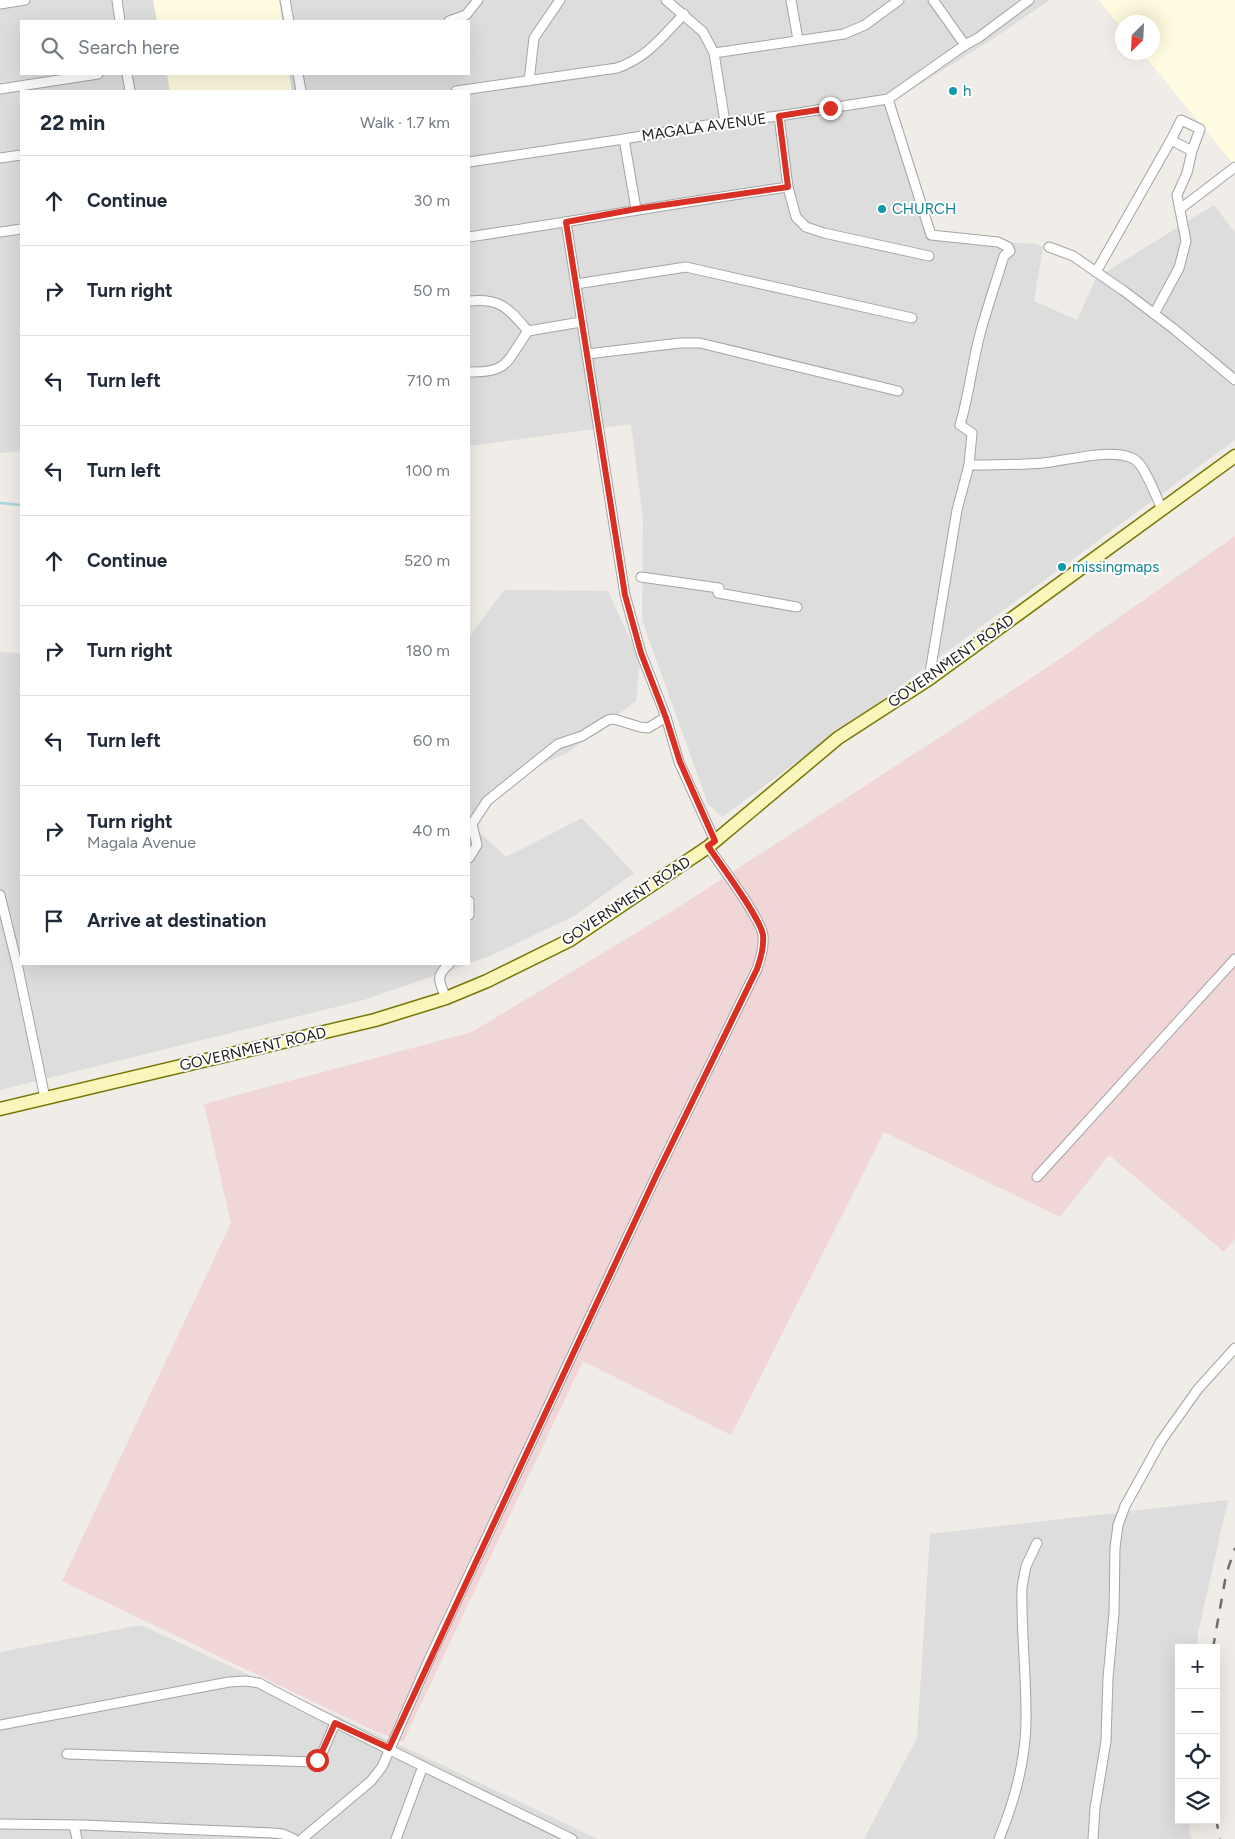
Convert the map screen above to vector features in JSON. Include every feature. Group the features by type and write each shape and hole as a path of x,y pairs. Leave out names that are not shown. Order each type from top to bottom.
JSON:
{"street":[{"path":"0,4 25,0"},
{"path":"117,0 120,20"},
{"path":"285,0 289,20"},
{"path":"456,20 466,15 478,0"},
{"path":"529,81 534,38 560,0"},
{"path":"666,0 702,32 714,53 725,122"},
{"path":"791,0 798,40"},
{"path":"714,53 844,34 865,25 898,0"},
{"path":"933,0 965,45"},
{"name":"MAGALA AVENUE","path":"470,162 888,98 978,38 1029,0"},
{"path":"463,90 617,68 634,62 646,54 684,14"},
{"path":"0,89 91,75"},
{"path":"127,75 130,90"},
{"path":"298,75 301,90"},
{"path":"888,98 931,235 998,242 1008,247 1010,251 1004,256 980,332 971,371 967,400 960,424 972,433 969,465 957,510 929,679"},
{"path":"779,116 788,187 796,217 806,227 815,231 929,256"},
{"path":"1096,272 1181,120 1200,129 1192,151 1187,174 1177,195 1186,240 1179,268 1154,314"},
{"path":"624,139 636,209"},
{"path":"1171,140 1192,151"},
{"path":"0,158 20,155"},
{"path":"1180,209 1235,167"},
{"path":"470,237 636,209 788,187"},
{"path":"302,1839 371,1781 382,1767 389,1748 657,1174 757,969 763,951 763,933 712,844 680,762 666,718 641,653 625,595 566,222"},
{"path":"0,232 20,229"},
{"path":"1049,247 1073,256 1124,291 1174,329 1235,380"},
{"path":"576,284 686,267 912,318"},
{"path":"470,301 496,302 508,308 528,331"},
{"path":"470,372 485,372 501,367 510,359 528,331 581,322"},
{"path":"587,354 680,343 700,344 898,390"},
{"path":"969,465 1046,463 1098,455 1125,455 1136,460 1142,467 1162,509"},
{"name":"GOVERNMENT ROAD","path":"0,1109 375,1020 446,998 487,981 570,940 712,844 838,738 929,679 1235,456"},
{"path":"641,578 797,607"},
{"path":"470,856 477,844 472,824 482,806 558,744 582,736 614,718 648,728 666,718"},
{"path":"0,895 18,968 45,1098"},
{"path":"1037,1178 1235,958"},
{"path":"446,998 439,982 439,976 448,965"},
{"path":"1093,1839 1095,1808 1106,1741 1108,1678 1114,1613 1115,1548 1118,1525 1124,1506 1161,1441 1198,1389 1235,1348"},
{"path":"999,1839 1016,1790 1023,1751 1026,1714 1022,1586 1026,1566 1036,1543"},
{"path":"0,1725 230,1682 246,1681 259,1683 335,1723 572,1839"},
{"path":"67,1754 313,1762 320,1756 335,1723"},
{"path":"396,1839 423,1766"},
{"path":"0,1824 273,1833 283,1834 294,1839"},
{"path":"74,1825 77,1839"}],"shaded area":[{"path":"0,0 1050,0 994,38 892,102 931,234 1036,244 1043,247 1034,301 1077,320 1096,278 1214,205 1235,233 1235,440 722,817 708,804 642,620 643,519 631,424 470,446 470,90 20,90 20,451 0,453"},
{"path":"153,0 279,0 282,20 157,20"},
{"path":"1099,0 1235,0 1235,166 1148,60 1160,60 1160,15 1115,15 1115,20"},
{"path":"167,75 289,75 292,90 170,90"},
{"path":"1235,536 1235,1239 1224,1252 1109,1155 1060,1217 884,1132 731,1435 583,1361 403,1742 372,1730 62,1581 231,1223 204,1104 472,1032 674,910 1054,663"},
{"path":"504,590 608,591 640,661 636,701 567,753 514,776 474,827 506,857 582,818 634,873 574,916 490,956 470,963 470,636"},
{"path":"0,652 20,653 20,965 465,965 364,1000 0,1090"},
{"path":"1228,1500 1198,1633 1197,1644 1175,1644 1175,1824 1190,1824 1189,1834 1192,1839 864,1839 917,1738 930,1534"},
{"path":"141,1625 598,1839 0,1839 0,1652"}],"waterway":[{"path":"0,503 20,505"}],"railway":[{"path":"1214,1644 1226,1575 1235,1548"},
{"path":"1217,1824 1220,1839"}],"place":[{"name":"h","path":"953,91"},
{"name":"CHURCH","path":"882,209"},
{"name":"missingmaps","path":"1062,567"}],"route":[{"path":"317,1760 335,1723 389,1748 657,1174 757,969 763,951 763,933 755,917 708,846 715,841 680,762 632,625 625,595 566,222 636,209 788,187 779,116 830,108"}]}
